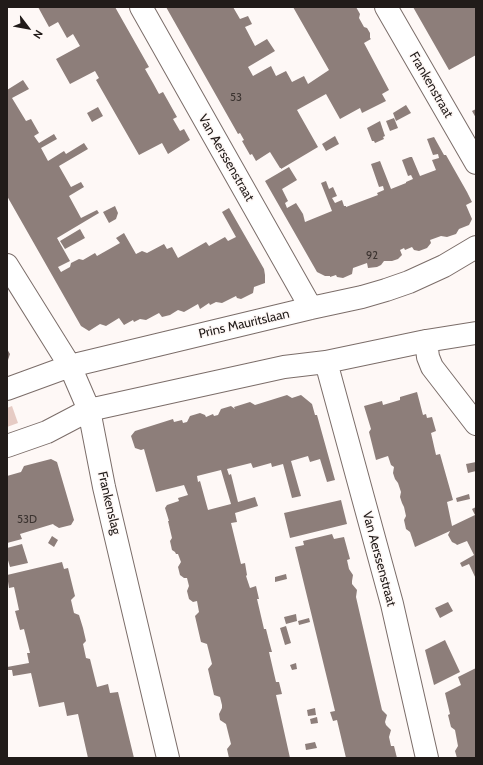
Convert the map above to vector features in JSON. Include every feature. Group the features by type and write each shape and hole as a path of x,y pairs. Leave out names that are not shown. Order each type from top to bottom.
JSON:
{"street":[{"name":"Van Aerssenstraat","path":"141,7 311,308"},
{"name":"Frankenstraat","path":"386,7 476,163"},
{"name":"Prins Mauritslaan","path":"7,389 70,366 386,290 409,282 444,266 476,247"},
{"name":"Frankenslag","path":"7,265 70,366 89,410 104,487 168,758"},
{"path":"7,446 47,432 89,410 284,367 326,362 476,332"},
{"path":"426,341 428,357 432,367 476,424"},
{"name":"Van Aerssenstraat","path":"326,362 392,604 427,758"}],"shaded area":[{"path":"12,406 18,423 7,427 7,408"}],"building":[{"path":"38,7 115,7 149,67 145,69 159,94 163,92 177,117 173,119 180,131 184,129 190,140 168,154 162,143 139,155 96,80 99,78 95,71 70,84 56,59 80,46 73,34 67,38 58,22 49,27"},
{"path":"166,7 233,7 240,19 248,16 252,24 245,27 255,46 267,39 275,51 248,67 253,76 271,66 276,76 286,71 292,82 304,76 308,84 329,70 293,7 356,7 360,14 359,18 364,27 367,28 370,33 371,39 364,43 389,90 382,94 386,101 362,113 360,108 340,119 326,94 297,110 318,147 281,169 270,152 256,161 252,154 250,155 242,141 244,140 240,133 238,134"},
{"path":"413,7 476,7 476,55 449,70"},
{"path":"23,80 29,89 12,98 26,121 31,119 39,133 34,136 39,143 54,134 57,139 41,148 48,161 64,151 66,154 84,143 88,149 59,166 71,187 81,182 84,187 69,196 81,218 97,210 99,213 57,238 70,261 58,267 61,272 70,267 71,263 79,259 83,260 95,253 97,256 120,243 116,238 124,233 136,254 142,251 147,253 164,244 167,249 172,247 178,258 206,242 209,246 225,237 228,241 236,237 222,212 229,208 264,269 265,283 254,287 253,293 241,299 237,298 236,296 222,303 216,302 210,305 209,303 200,309 198,304 184,312 178,310 170,315 162,317 159,313 146,320 140,319 134,322 133,320 124,325 119,318 106,326 100,324 89,331 81,326 7,196 7,90"},
{"path":"406,105 411,113 396,121 393,113"},
{"path":"98,107 103,116 92,122 87,113"},
{"path":"476,109 476,118 472,111"},
{"path":"394,118 398,128 390,131 386,121"},
{"path":"380,121 385,136 383,137 384,139 375,143 372,141 367,128"},
{"path":"335,136 339,144 326,151 322,144"},
{"path":"434,137 444,155 446,155 472,202 466,205 472,219 469,225 459,229 456,234 447,237 441,236 430,240 431,243 427,248 419,251 414,250 412,247 405,250 404,248 400,250 402,255 398,259 384,261 377,267 368,268 367,263 353,268 352,274 343,278 337,277 336,275 330,277 325,276 317,272 265,181 289,167 297,180 282,189 288,201 285,203 287,208 296,203 303,214 305,222 332,211 321,183 326,181 329,189 333,187 337,196 332,198 335,203 342,200 344,206 346,207 378,195 377,193 384,190 383,186 379,187 371,164 380,161 391,189 413,179 411,175 408,176 402,160 412,157 420,176 436,170 432,160 439,158 438,154 433,155 427,139"},
{"path":"115,206 118,213 116,219 109,223 103,212"},
{"path":"80,229 85,238 65,249 60,241"},
{"path":"7,349 10,354 7,363"},
{"path":"417,392 423,415 426,414 427,418 432,417 436,431 431,433 436,455 440,454 453,500 447,502 452,526 475,515 472,509 476,507 476,579 469,564 462,567 460,563 474,555 467,541 457,545 452,542 448,535 450,531 415,547 410,532 406,529 404,520 406,516 400,497 401,492 393,473 394,467 391,465 388,456 376,460 369,432 371,429 364,406 382,401 383,405 400,400 400,397"},
{"path":"287,395 292,398 301,395 312,404 315,415 317,415 335,480 327,482 320,459 310,462 308,456 291,461 301,496 292,498 283,464 272,467 271,463 253,468 251,463 227,469 229,475 231,474 238,502 255,497 258,506 235,513 237,522 231,523 241,564 245,563 246,576 250,588 256,586 259,599 257,599 264,629 266,629 272,652 269,652 276,682 279,682 282,694 276,695 290,758 229,758 227,749 231,744 226,724 220,720 219,714 222,705 220,697 214,695 208,669 212,664 207,644 201,642 195,616 199,612 197,601 193,602 189,599 187,591 189,586 187,578 180,575 178,567 181,562 178,554 172,550 170,541 172,538 165,508 167,505 179,501 178,498 188,495 184,485 156,492 144,449 141,450 135,448 131,436 135,431 173,419 174,422 182,420 183,423 187,422 190,416 200,413 206,417 213,414 214,416 218,415 221,409 231,406 235,409 234,407 250,402 255,405","holes":["221,470 231,504 208,510 200,481 198,482 197,476"]},
{"path":"51,459 57,462 74,520 71,525 59,528 53,524 20,534 22,539 7,543 7,476 21,472 24,466"},
{"path":"476,462 476,471 468,473 466,464"},
{"path":"469,494 470,499 457,502 456,498"},
{"path":"341,500 347,524 290,538 284,513"},
{"path":"332,534 334,539 344,537 350,559 347,560 349,569 353,575 352,584 357,590 356,597 382,710 387,715 385,722 391,730 389,737 391,746 394,746 397,758 346,758 337,720 333,721 330,712 335,711 295,547 304,545 303,541"},
{"path":"52,536 58,540 54,547 48,543"},
{"path":"22,544 28,563 10,567 7,557 7,548"},
{"path":"62,562 64,569 68,568 75,596 71,600 74,613 79,615 83,628 86,641 83,644 86,658 90,659 97,687 108,684 110,693 118,692 134,758 88,758 78,714 67,716 64,702 39,707 31,673 13,676 12,670 7,670 7,667 29,663 27,653 30,653 24,629 20,630 15,611 19,610 14,587 9,588 7,575"},
{"path":"286,574 287,579 275,582 275,577"},
{"path":"448,602 453,611 440,618 435,608"},
{"path":"296,614 297,621 286,624 284,617"},
{"path":"309,618 310,622 299,625 298,621"},
{"path":"286,626 291,643 285,645 280,628"},
{"path":"445,640 460,672 434,685 425,650"},
{"path":"296,663 297,669 292,670 290,665"},
{"path":"476,668 476,758 457,758 455,751 458,746 455,730 451,727 448,715 450,714 445,693 461,685 458,677"},
{"path":"315,708 316,715 308,716 307,710"},
{"path":"317,717 318,723 311,724 310,719"},
{"path":"315,742 317,748 306,750 305,744"}]}
